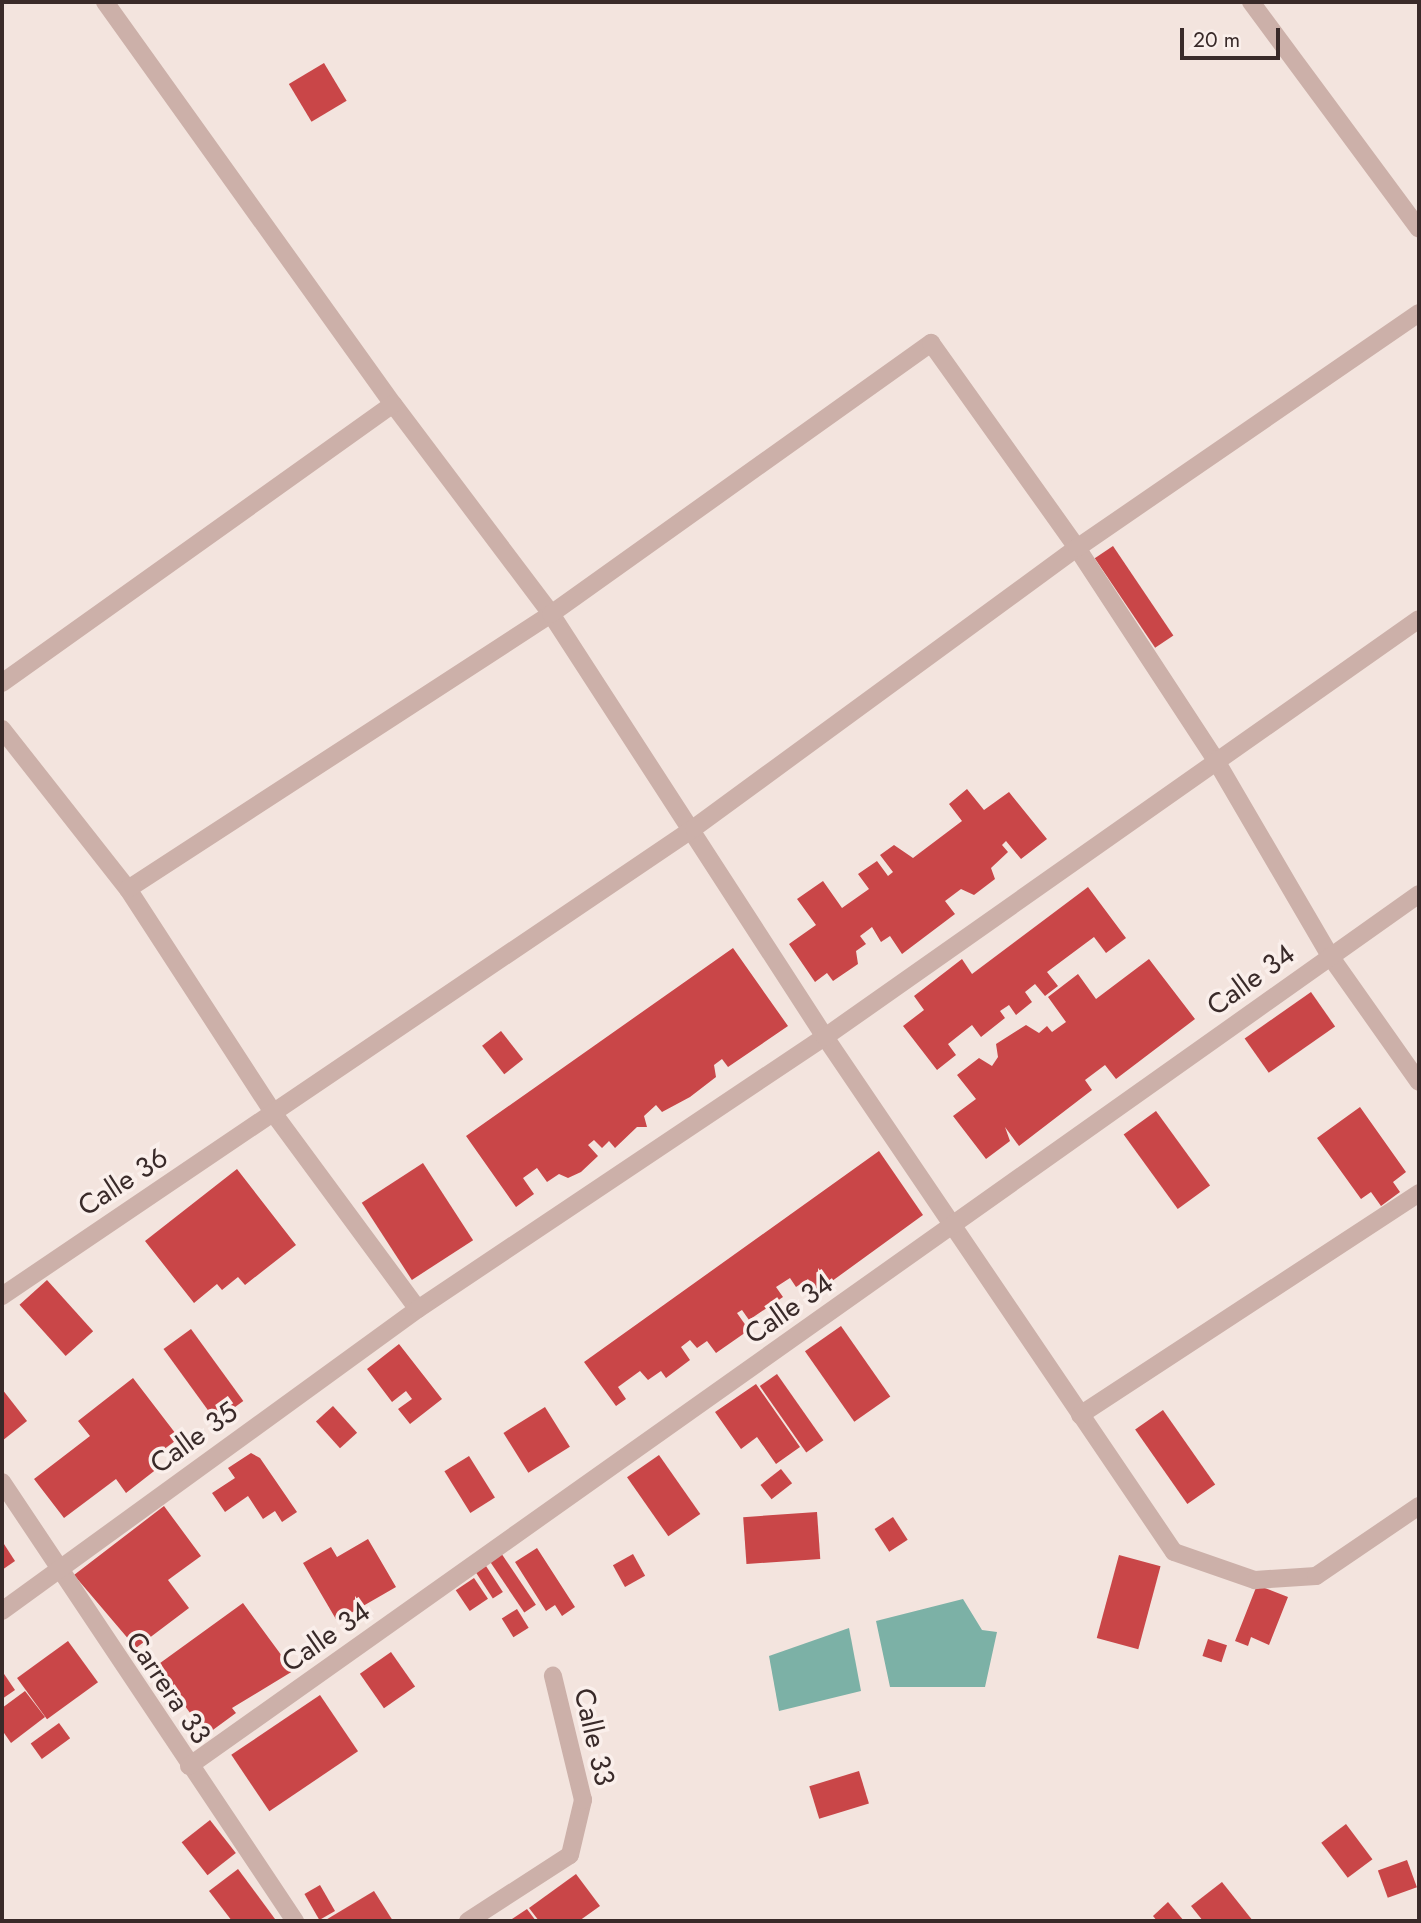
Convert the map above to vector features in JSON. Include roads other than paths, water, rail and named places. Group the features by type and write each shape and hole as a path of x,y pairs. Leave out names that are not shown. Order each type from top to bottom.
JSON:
{"street":[{"path":"105,2 393,404 551,614 694,828 825,1037 951,1227 1174,1552 1255,1580 1316,1576 1419,1506"},
{"path":"1251,2 1419,229"},
{"name":"Calle 36","path":"2,1296 694,828 1077,548 1419,313"},
{"path":"128,889 551,614 932,343 1077,548 1215,760 1330,956 1419,1082"},
{"path":"2,683 393,404"},
{"name":"Calle 35","path":"2,1611 418,1309 825,1037 1419,619"},
{"path":"2,729 128,889 274,1114 418,1309"},
{"name":"Calle 34","path":"189,1766 1419,894"},
{"path":"1080,1415 1419,1193"},
{"name":"Carrera 33","path":"2,1482 56,1570 295,1921"},
{"name":"Calle 33","path":"468,1921 570,1855 583,1800 553,1675"}],"water":[{"path":"963,1599 982,1630 997,1632 985,1687 890,1687 876,1621"},
{"path":"849,1628 861,1691 779,1711 769,1656"}]}
